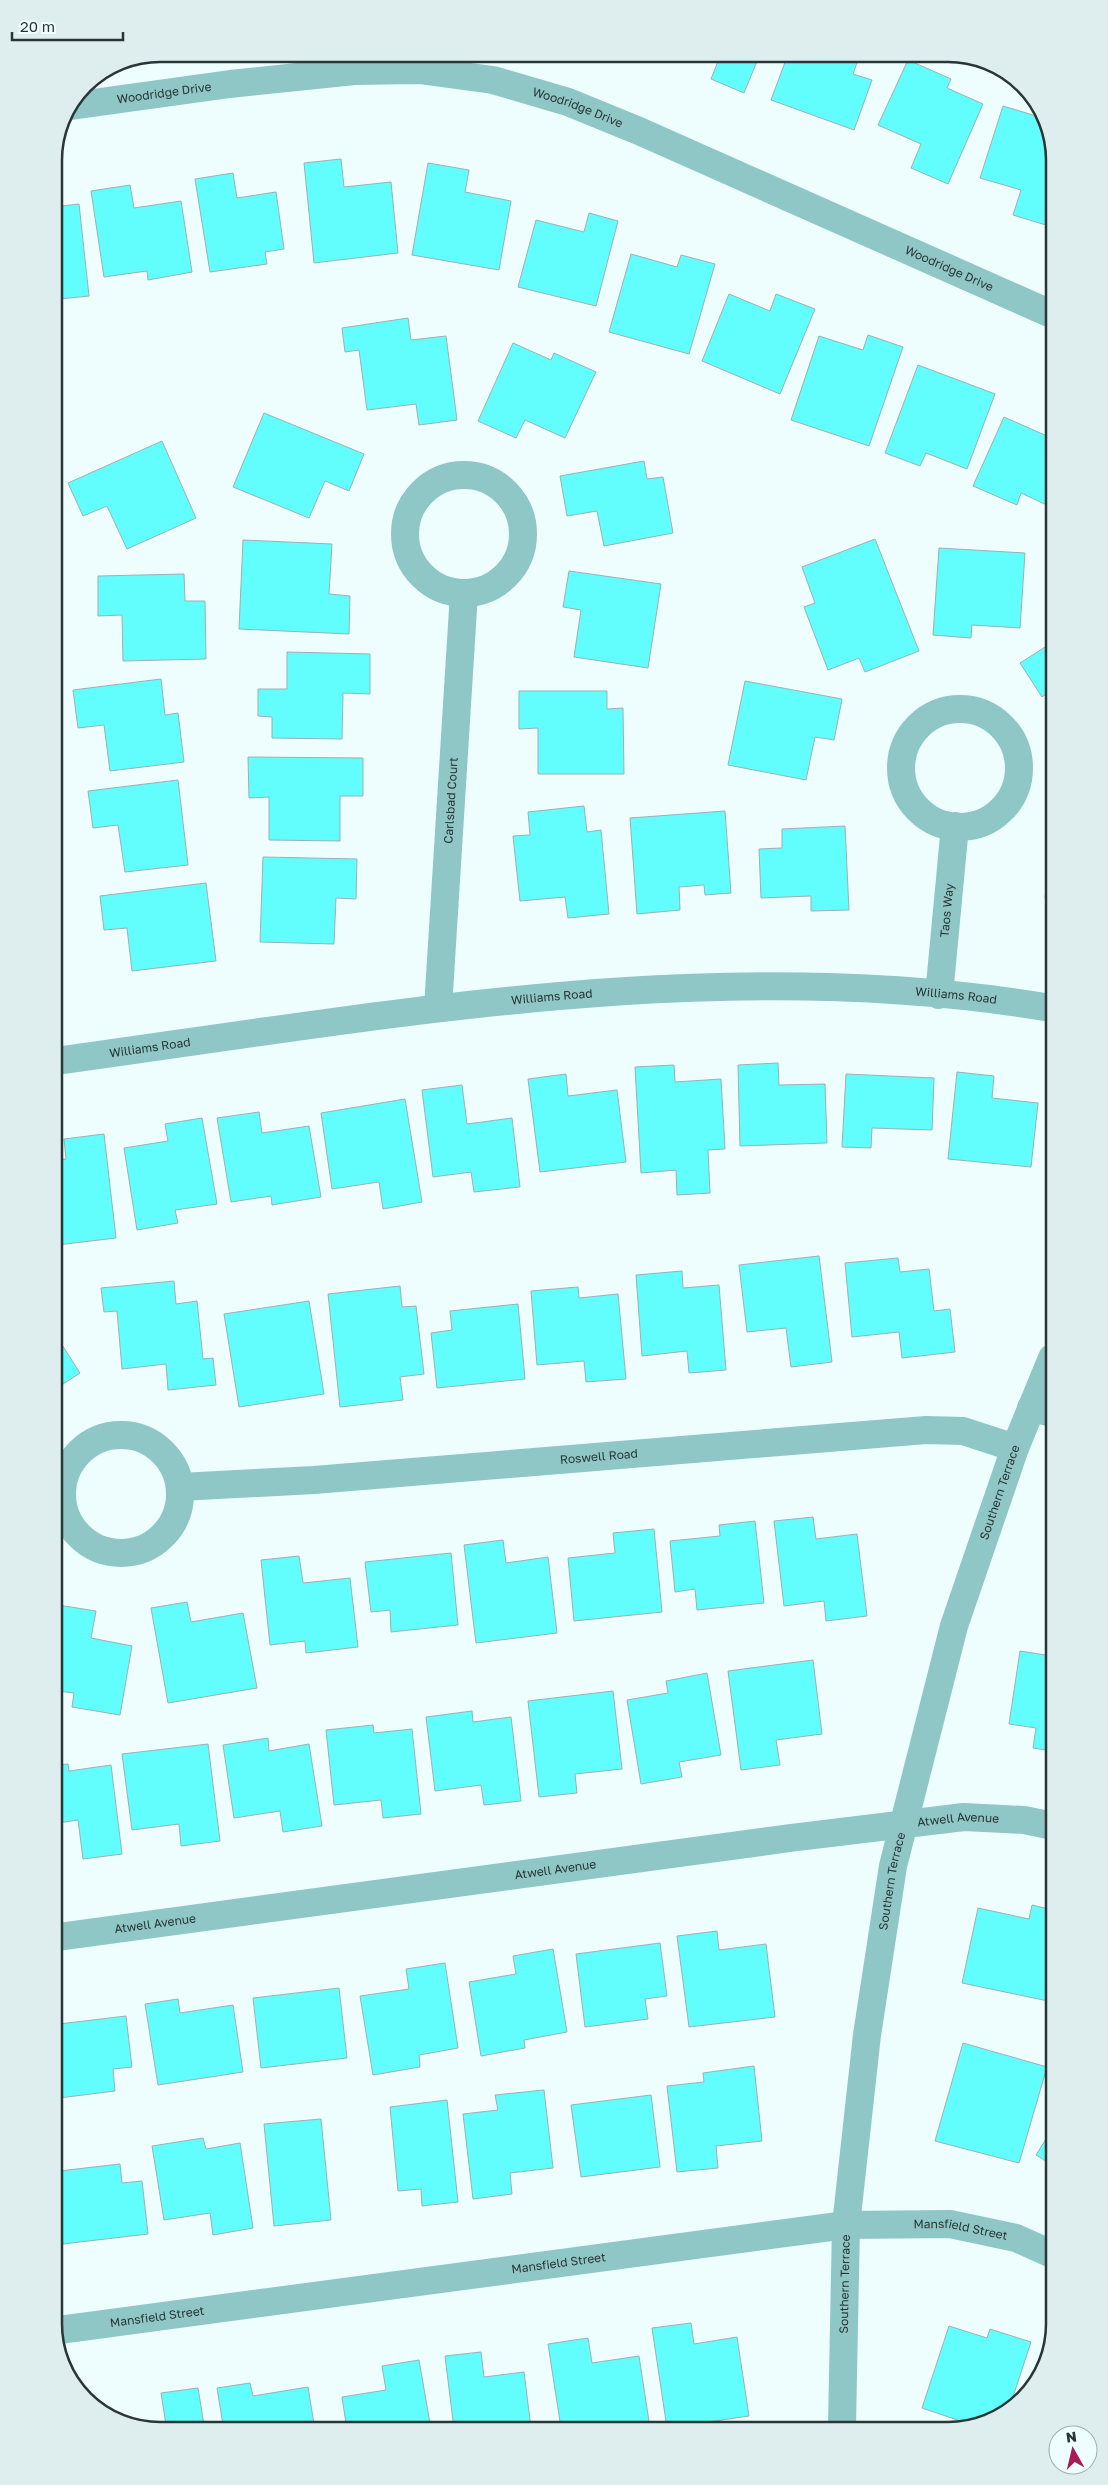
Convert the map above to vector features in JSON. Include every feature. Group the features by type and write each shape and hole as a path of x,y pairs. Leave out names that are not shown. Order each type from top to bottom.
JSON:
{"street":[{"name":"Woodridge Drive","path":"80,105 230,84 354,71 418,70 493,80 568,102 639,131 1046,312"},
{"path":"464,475 483,478 499,486 513,499 521,515 524,534 521,552 512,569 499,582 482,590 464,593 444,589 426,579 413,563 406,544 406,523 413,504 426,488 444,478 464,475"},
{"name":"Carlsbad Court","path":"438,1008 464,593"},
{"path":"965,709 985,714 1002,726 1014,743 1019,763 1017,783 1008,802 994,816 975,825 955,826 936,822 921,812 908,798 902,781 901,762 905,744 915,729 929,717 946,710 965,709"},
{"name":"Taos Way","path":"939,994 955,826"},
{"name":"Williams Road","path":"63,1052 520,998 625,990 770,985 898,990 1014,1001 1046,1007"},
{"name":"Southern Terrace","path":"842,2422 846,2225 867,2035 893,1866 954,1626 1014,1448 1041,1410 1046,1386"},
{"name":"Roswell Road","path":"180,1487 324,1479 926,1430 963,1431 1014,1448"},
{"path":"62,1494 63,1482 71,1463 85,1448 103,1438 123,1436 144,1440 161,1451 174,1467 180,1487 179,1505 173,1522 162,1537 147,1548 129,1553 110,1552 92,1547 78,1535 67,1520 62,1503"},
{"name":"Atwell Avenue","path":"62,1937 964,1817 1024,1820 1046,1825"},
{"name":"Mansfield Street","path":"62,2330 846,2225 950,2224 1016,2238 1046,2251"}],"building":[{"path":"717,63 756,63 744,93 711,79"},
{"path":"785,63 857,63 853,74 872,80 854,130 771,100"},
{"path":"907,63 915,63 951,79 947,88 983,104 948,184 911,168 921,144 878,125"},
{"path":"1003,106 1034,115 1045,148 1046,225 1013,215 1021,190 980,178"},
{"path":"341,159 344,187 391,182 398,253 314,263 304,163"},
{"path":"428,163 469,170 465,192 511,201 499,270 412,255"},
{"path":"233,173 237,198 276,192 284,249 265,252 267,264 210,272 195,179"},
{"path":"130,185 134,208 181,201 192,272 148,280 147,271 104,277 91,191"},
{"path":"79,204 89,296 63,299 63,206"},
{"path":"589,213 618,221 596,306 518,287 536,220 584,232"},
{"path":"631,254 677,267 681,255 715,264 689,354 609,332"},
{"path":"729,294 770,311 776,294 815,309 780,394 702,361"},
{"path":"408,318 411,340 446,336 457,420 419,425 416,404 367,410 359,350 345,352 342,328"},
{"path":"868,335 903,347 869,446 791,420 819,336 863,350"},
{"path":"513,343 551,360 554,353 596,372 565,438 525,420 516,438 478,421"},
{"path":"918,365 995,394 967,469 926,453 920,466 885,453"},
{"path":"264,413 364,454 349,491 325,481 309,518 233,487"},
{"path":"1004,417 1046,436 1046,505 1021,493 1017,505 973,486"},
{"path":"162,441 196,518 127,549 107,506 83,516 68,483"},
{"path":"644,461 647,479 663,477 673,533 604,546 597,511 567,516 560,476"},
{"path":"875,539 919,651 865,672 859,658 828,670 804,607 815,603 802,567"},
{"path":"243,540 332,544 329,594 350,596 349,634 239,629"},
{"path":"939,548 1025,553 1020,628 972,625 971,638 933,635"},
{"path":"569,571 661,584 648,668 574,657 581,610 563,607"},
{"path":"184,574 185,601 205,601 206,659 123,661 122,615 98,616 98,576"},
{"path":"1046,647 1046,694 1042,697 1020,663"},
{"path":"287,652 370,654 370,694 343,693 342,739 272,738 272,717 258,716 258,689 287,689"},
{"path":"161,679 165,715 178,713 184,762 110,771 104,725 78,728 73,690"},
{"path":"745,681 842,699 834,740 815,737 806,780 728,765"},
{"path":"519,691 607,691 607,709 623,708 624,774 538,774 538,728 519,729"},
{"path":"248,757 363,758 363,796 340,796 340,841 269,840 269,797 249,798"},
{"path":"178,780 188,865 125,872 118,825 93,828 88,791"},
{"path":"584,806 587,832 601,830 609,914 568,918 565,897 520,901 513,836 530,835 528,812"},
{"path":"725,811 731,893 705,895 704,885 679,887 680,910 637,914 630,818"},
{"path":"845,826 849,910 811,911 811,896 761,898 759,849 782,848 782,829"},
{"path":"263,857 357,859 356,899 336,898 334,944 260,942"},
{"path":"206,883 216,961 132,971 127,928 104,930 100,896"},
{"path":"778,1063 779,1085 825,1084 827,1143 740,1146 738,1065"},
{"path":"674,1065 675,1082 721,1079 725,1149 708,1150 710,1193 677,1195 676,1170 641,1173 635,1067"},
{"path":"957,1072 994,1076 992,1098 1038,1103 1031,1167 948,1159"},
{"path":"566,1074 568,1096 617,1090 626,1162 540,1172 528,1079"},
{"path":"846,1074 934,1078 932,1130 872,1128 871,1148 842,1147"},
{"path":"462,1085 467,1124 512,1118 520,1187 474,1192 471,1172 433,1177 422,1090"},
{"path":"405,1099 422,1202 383,1209 379,1182 332,1189 321,1113"},
{"path":"259,1112 262,1133 309,1126 321,1197 272,1205 271,1196 231,1202 217,1118"},
{"path":"202,1118 217,1204 175,1210 178,1223 137,1230 124,1148 168,1141 165,1124"},
{"path":"104,1134 116,1238 62,1244 63,1159 66,1159 64,1139"},
{"path":"819,1256 832,1362 791,1367 786,1328 747,1332 739,1265"},
{"path":"898,1258 900,1272 929,1269 934,1311 950,1309 955,1352 902,1358 899,1332 852,1337 845,1263"},
{"path":"682,1271 683,1288 719,1285 726,1370 689,1373 687,1351 642,1356 636,1275"},
{"path":"174,1281 176,1304 197,1301 203,1359 213,1358 216,1385 168,1390 166,1364 122,1369 117,1311 104,1312 101,1288"},
{"path":"400,1286 402,1307 416,1306 424,1374 400,1377 403,1400 340,1407 328,1294"},
{"path":"578,1287 579,1298 618,1294 626,1379 586,1382 584,1361 537,1365 531,1291"},
{"path":"309,1301 324,1394 239,1407 224,1314"},
{"path":"518,1304 525,1379 437,1388 431,1333 452,1330 450,1311"},
{"path":"62,1346 80,1373 62,1384"},
{"path":"813,1517 816,1539 857,1534 867,1616 826,1621 824,1601 784,1606 774,1521"},
{"path":"755,1521 764,1603 697,1610 695,1589 675,1592 670,1541 720,1536 719,1525"},
{"path":"654,1529 662,1612 574,1621 568,1558 615,1553 613,1533"},
{"path":"503,1540 506,1563 548,1557 557,1633 476,1643 464,1545"},
{"path":"451,1553 458,1625 391,1632 390,1610 371,1612 365,1562"},
{"path":"299,1556 303,1583 350,1578 358,1647 306,1653 305,1641 270,1645 261,1560"},
{"path":"187,1602 191,1622 243,1613 257,1688 168,1703 151,1608"},
{"path":"62,1606 96,1611 91,1638 132,1646 120,1715 72,1707 74,1693 62,1692"},
{"path":"1020,1651 1046,1655 1046,1750 1033,1748 1036,1728 1009,1724"},
{"path":"813,1660 822,1734 776,1740 780,1765 741,1770 728,1671"},
{"path":"707,1673 721,1755 679,1762 682,1777 641,1784 627,1700 668,1693 666,1681"},
{"path":"613,1691 622,1769 575,1774 577,1793 539,1797 528,1701"},
{"path":"472,1711 473,1722 511,1717 521,1801 484,1805 481,1785 435,1791 426,1717"},
{"path":"373,1725 374,1733 412,1729 421,1814 383,1818 381,1800 334,1805 326,1730"},
{"path":"268,1738 269,1751 309,1744 322,1826 283,1832 280,1811 234,1818 223,1745"},
{"path":"208,1744 220,1841 181,1846 179,1824 132,1830 122,1754"},
{"path":"68,1764 69,1771 111,1765 122,1854 83,1859 78,1820 62,1822 62,1765"},
{"path":"1032,1905 1046,1908 1046,2001 962,1983 978,1908 1029,1919"},
{"path":"717,1931 719,1950 766,1944 775,2017 689,2027 677,1936"},
{"path":"660,1943 667,1996 645,1999 648,2019 585,2027 576,1954"},
{"path":"553,1949 567,2032 524,2040 525,2048 481,2056 469,1982 516,1974 513,1956"},
{"path":"445,1963 458,2048 419,2055 420,2067 373,2075 360,1996 409,1989 406,1969"},
{"path":"339,1988 347,2058 261,2068 253,1998"},
{"path":"178,1999 180,2013 233,2005 243,2072 158,2085 145,2004"},
{"path":"126,2016 132,2067 113,2069 115,2091 62,2098 62,2024"},
{"path":"963,2043 1046,2067 1019,2163 935,2141"},
{"path":"754,2066 762,2141 716,2146 718,2168 677,2172 667,2086 704,2082 703,2073"},
{"path":"544,2090 553,2168 510,2173 512,2194 473,2199 463,2114 498,2110 495,2095"},
{"path":"651,2095 660,2167 581,2177 571,2105"},
{"path":"447,2100 458,2202 422,2206 421,2189 398,2191 390,2107"},
{"path":"321,2119 331,2220 274,2226 264,2124"},
{"path":"203,2138 206,2149 240,2143 253,2228 213,2235 210,2213 164,2220 152,2146"},
{"path":"1046,2139 1046,2161 1036,2155"},
{"path":"120,2164 122,2183 142,2181 148,2234 63,2244 62,2171"},
{"path":"691,2323 694,2344 737,2337 749,2416 708,2422 666,2422 652,2328"},
{"path":"949,2326 987,2338 990,2329 1031,2342 1013,2397 1002,2406 979,2417 962,2422 922,2408"},
{"path":"588,2338 592,2363 639,2356 649,2422 560,2422 548,2344"},
{"path":"481,2352 484,2377 524,2372 530,2422 453,2422 445,2356"},
{"path":"419,2360 430,2422 346,2422 342,2397 386,2390 382,2366"},
{"path":"250,2383 253,2396 308,2387 314,2422 223,2422 217,2388"},
{"path":"198,2388 204,2422 166,2422 161,2393"}]}
